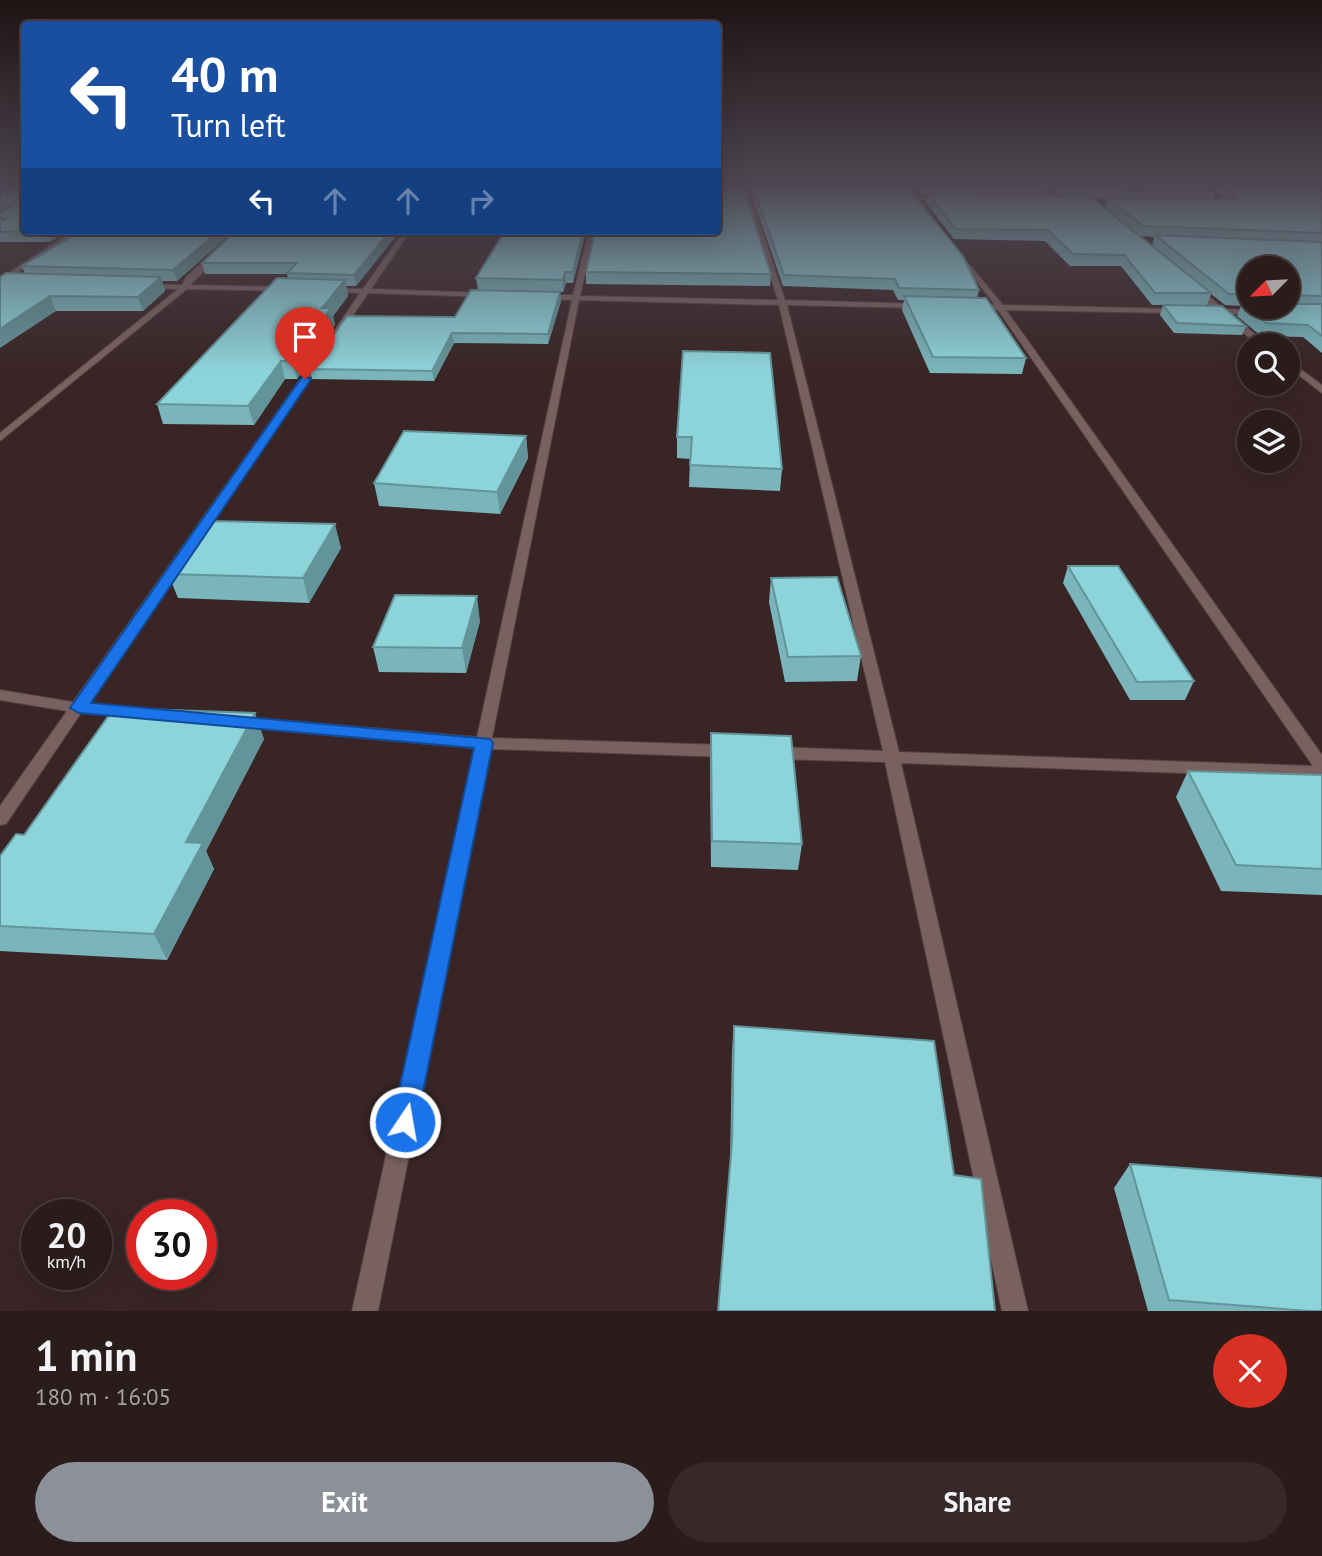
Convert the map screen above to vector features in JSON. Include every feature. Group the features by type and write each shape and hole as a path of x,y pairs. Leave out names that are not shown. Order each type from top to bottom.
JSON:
{"street":[{"path":"0,282 50,248"},
{"path":"0,438 185,287 189,279 223,248"},
{"path":"335,336 395,248"},
{"path":"365,1311 588,248"},
{"path":"765,248 782,302 892,757 1015,1311"},
{"path":"954,248 1001,308 1322,770"},
{"path":"0,282 13,282"},
{"path":"1190,285 1249,333"},
{"path":"132,286 296,290"},
{"path":"324,290 497,295"},
{"path":"537,296 932,306"},
{"path":"960,307 1181,311"},
{"path":"1195,311 1237,311"},
{"path":"0,819 327,348"},
{"path":"1300,373 1322,390"},
{"path":"0,695 79,708 146,713"},
{"path":"227,721 484,743 1322,770"}],"building":[{"path":"52,248 199,248 173,270 22,266"},
{"path":"217,248 376,248 354,275 287,273 297,263 202,263"},
{"path":"494,248 579,248 573,272 565,272 563,280 476,278"},
{"path":"591,248 763,248 771,274 586,272"},
{"path":"775,248 957,248 979,290 899,288 895,279 784,275"},
{"path":"1067,248 1155,248 1211,293 1155,293 1124,255 1073,254"},
{"path":"1172,248 1322,248 1322,296 1300,295 1300,256 1237,256 1237,294 1229,294"},
{"path":"6,273 161,277 138,297 50,296 0,329 0,277"},
{"path":"277,278 345,280 322,308 331,308 292,361 281,361 248,406 157,404"},
{"path":"471,290 560,292 548,334 452,333 432,371 310,369 347,316 455,317"},
{"path":"904,296 986,298 1026,358 933,357"},
{"path":"1300,304 1322,304 1322,336 1308,325 1266,323 1261,319 1300,319"},
{"path":"1163,305 1222,306 1246,326 1177,323"},
{"path":"683,351 770,353 782,469 690,465 692,437 677,437"},
{"path":"404,431 526,436 497,492 374,483"},
{"path":"210,521 335,524 303,578 168,574"},
{"path":"1068,566 1118,566 1194,681 1137,682"},
{"path":"837,577 861,656 788,657 771,578"},
{"path":"395,595 477,596 462,648 373,647"},
{"path":"114,708 255,713 186,842 203,843 154,934 0,926 0,856 16,834 24,835"},
{"path":"711,733 791,736 802,844 712,841"},
{"path":"1188,771 1322,775 1322,869 1236,865"},
{"path":"734,1026 934,1041 954,1175 981,1179 995,1311 718,1311 732,1142"},
{"path":"1130,1164 1322,1178 1322,1311 1169,1300"}],"route":[{"path":"305,379 79,708 484,743 405,1122"}]}
